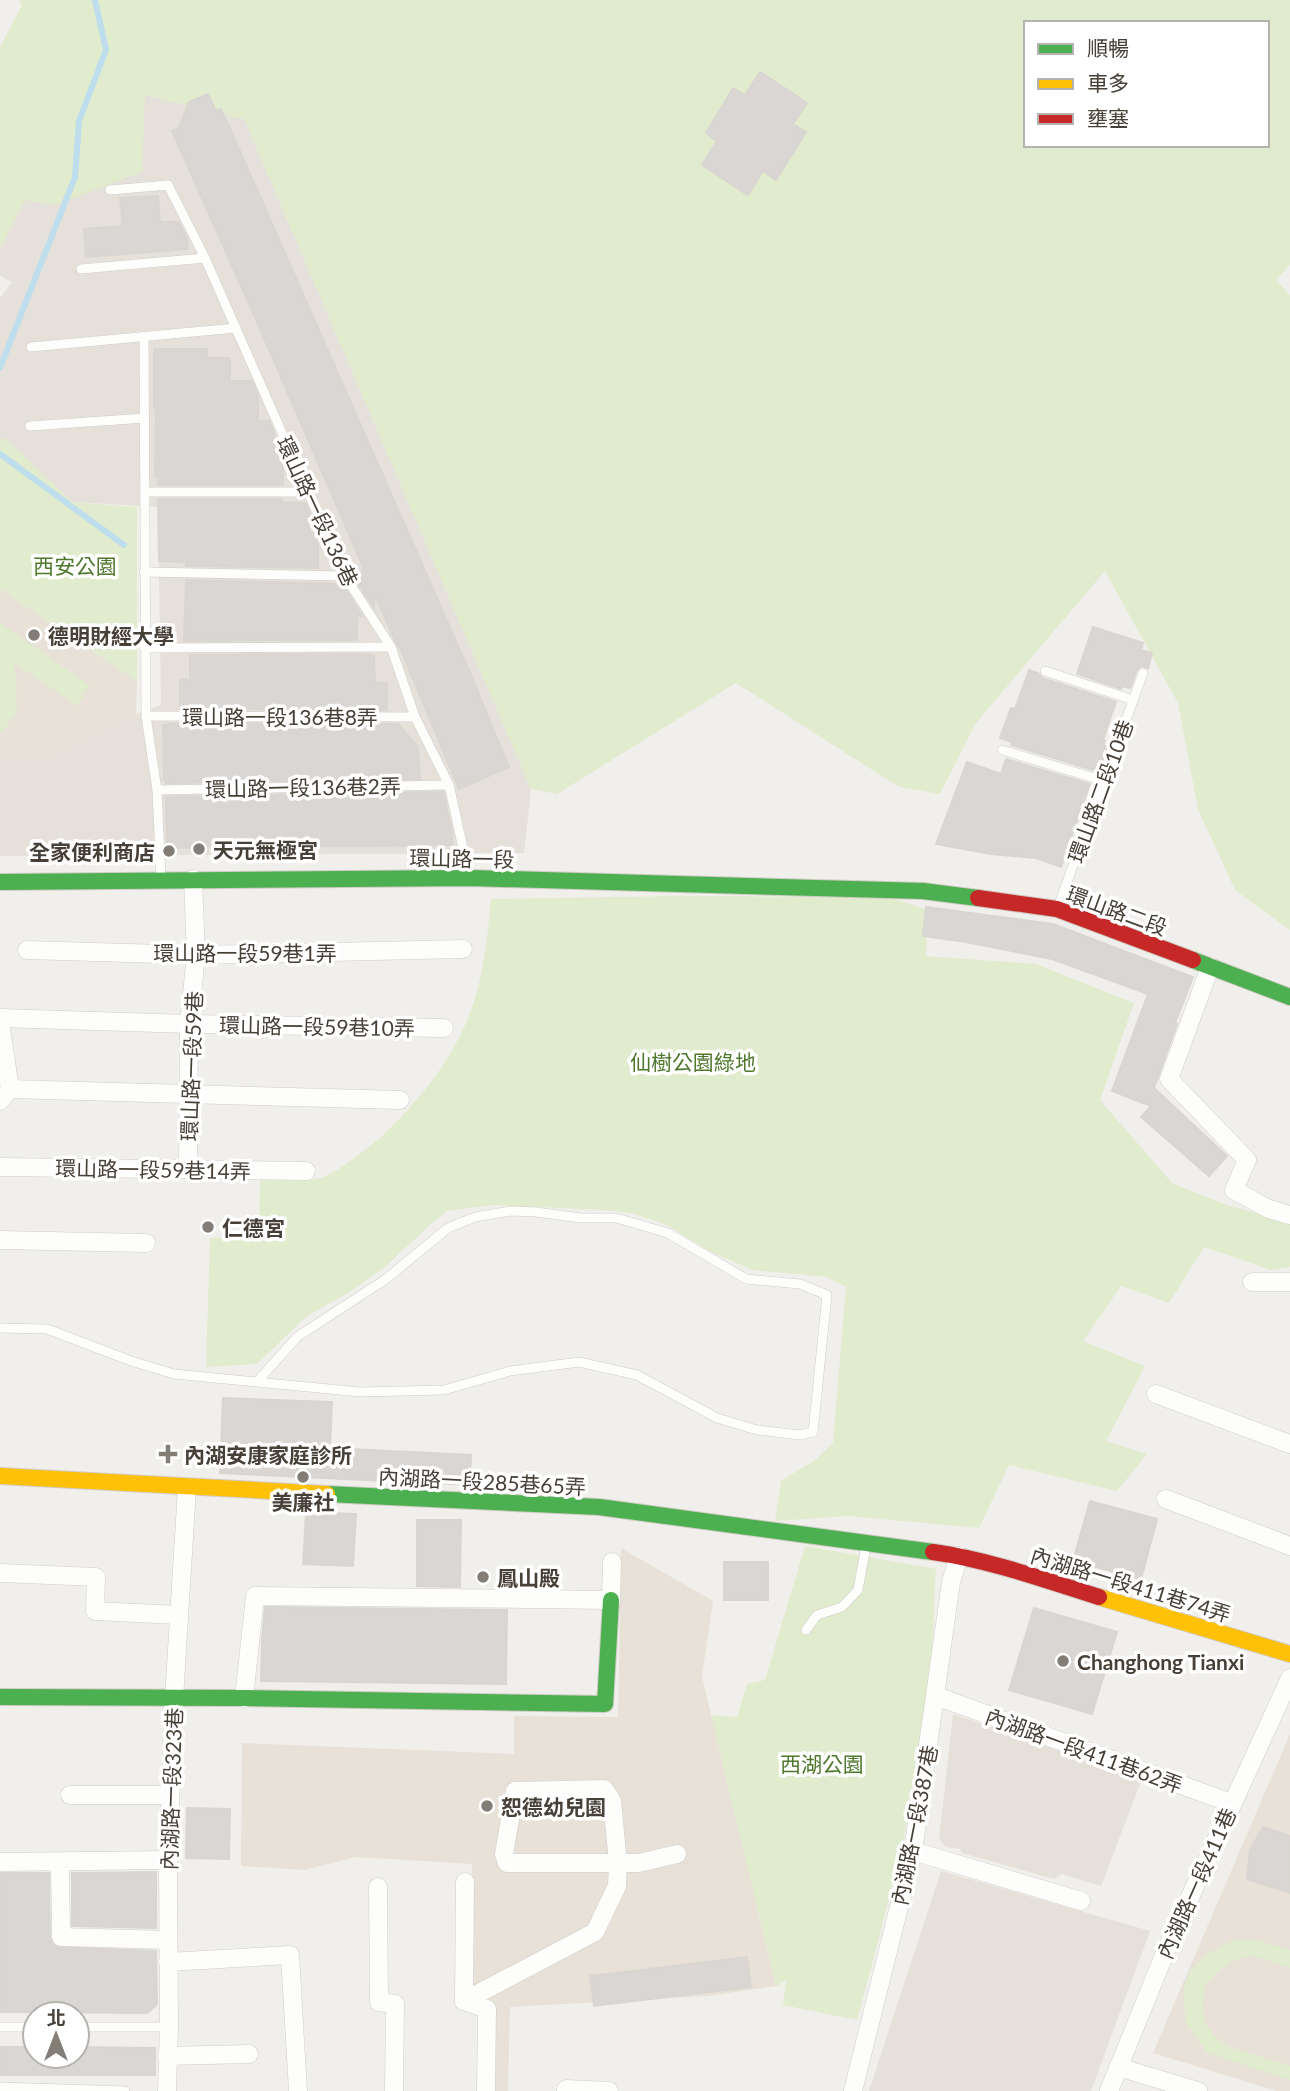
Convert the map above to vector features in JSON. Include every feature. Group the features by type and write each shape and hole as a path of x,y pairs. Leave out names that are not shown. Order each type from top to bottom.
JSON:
{"street":[{"name":"環山路一段","path":"0,882 470,878 923,891"},
{"name":"環山路一段59巷","path":"188,1168 189,1024 196,954 193,879"},
{"name":"環山路二段","path":"923,891 1057,909 1290,997"},
{"name":"環山路一段59巷1弄","path":"27,950 196,954 463,949"},
{"path":"1210,967 1168,1079 1247,1160 1234,1190 1269,1209 1290,1215"},
{"path":"0,1020 5,1095 188,1093 400,1100"},
{"name":"環山路一段59巷10弄","path":"0,1020 444,1028"},
{"name":"環山路一段59巷14弄","path":"0,1167 306,1171"},
{"path":"0,1240 146,1243"},
{"path":"1252,1282 1290,1282"},
{"path":"1156,1394 1290,1444"},
{"name":"內湖路一段285巷65弄","path":"0,1476 187,1488 599,1507 959,1556"},
{"name":"內湖路一段323巷","path":"167,2091 170,1795 187,1488"},
{"path":"1166,1499 1290,1546"},
{"name":"內湖路一段411巷74弄","path":"959,1556 1290,1654"},
{"name":"內湖路一段387巷","path":"853,2091 913,1851 951,1582 959,1556"},
{"path":"0,1697 605,1704 612,1562"},
{"path":"0,1573 96,1577 95,1611 179,1615"},
{"path":"244,1698 255,1596 611,1600"},
{"name":"內湖路一段411巷","path":"1109,2091 1168,1943 1290,1678"},
{"name":"內湖路一段411巷62弄","path":"936,1696 1231,1803"},
{"path":"464,2001 595,1932 617,1886 618,1863 612,1801 604,1789 515,1791 504,1854 507,1863 618,1863 639,1863 677,1854"},
{"path":"70,1795 170,1795"},
{"path":"913,1851 1081,1901"},
{"path":"0,1861 60,1863 168,1860"},
{"path":"60,1863 61,1937 168,1940"},
{"path":"464,2001 465,1882"},
{"path":"378,1887 379,2002 395,2004 394,2091"},
{"path":"168,1962 290,1955 298,2091"},
{"path":"464,2001 487,2009 486,2091"},
{"path":"167,2056 249,2054"},
{"path":"1118,2067 1198,2091"},
{"path":"566,2091 609,2091"}],"lane":[{"name":"環山路一段136巷","path":"110,190 168,186 205,258 345,576 391,647 415,716 449,785 470,878"},
{"path":"80,269 205,258"},
{"path":"31,347 236,328"},
{"path":"144,337 146,716 157,790 161,880"},
{"path":"30,426 145,418"},
{"path":"145,492 308,492"},
{"path":"144,572 345,576"},
{"path":"144,649 391,647"},
{"path":"1045,671 1133,700"},
{"name":"環山路二段10巷","path":"1057,909 1143,673"},
{"name":"環山路一段136巷8弄","path":"146,716 415,716"},
{"path":"1002,750 1104,781"},
{"name":"環山路一段136巷2弄","path":"157,790 449,785"},
{"path":"0,1328 47,1329 174,1374 360,1392 444,1390 510,1371 579,1362 637,1375 717,1418 757,1430 800,1435 813,1432 827,1295 800,1284 746,1279 668,1233 616,1218 581,1218 536,1212 487,1215 474,1217 448,1228 386,1279 297,1337 257,1382"},
{"path":"806,1630 817,1615 842,1607 858,1590 866,1544"},
{"path":"0,2027 21,2027"},
{"path":"91,2027 169,2027"},
{"path":"0,2087 125,2091"}],"shaded area":[{"path":"145,95 244,119 531,789 524,853 0,856 0,761 47,757 136,714 161,705 158,507 72,502 6,439 0,439 0,298 12,282 0,276 0,249 25,199"},
{"name":"德明財經大學","path":"0,589 137,681 136,714 47,757 0,761"},
{"name":"恕德幼兒園","path":"621,1548 713,1601 702,1676 776,1986 708,1996 510,2007 508,2091 480,2091 483,1999 472,1993 472,1864 356,1857 304,1870 241,1866 242,1743 514,1754 514,1716 618,1717"},
{"path":"953,1714 1142,1779 1101,1886 1062,1874 1054,1879 962,1853 960,1849 946,1847 939,1839"},
{"path":"1290,1734 1290,2091 1277,2091 1153,2053"},
{"path":"941,1871 1150,1931 1091,2091 869,2091"}],"green space":[{"path":"19,0 1290,0 1290,265 1276,280 1290,295 1290,930 1235,890 1198,809 1178,703 1105,571 976,723 940,794 899,787 736,683 557,794 531,789 244,119 145,95 142,172 55,205 25,200 0,249 0,47 22,5"},
{"name":"西安公園","path":"0,439 6,439 72,502 137,507 137,681 0,589"},
{"path":"0,623 89,685 78,706 13,662 17,711 0,732"},
{"name":"仙樹公園綠地","path":"889,897 928,910 926,956 1036,964 1134,1003 1100,1100 1172,1183 1224,1204 1290,1223 1290,1267 1271,1270 1204,1247 1169,1303 1121,1286 1083,1341 1145,1366 1106,1441 1147,1454 1117,1491 1009,1465 979,1528 848,1516 775,1521 781,1481 815,1460 833,1443 846,1287 826,1277 753,1270 711,1252 667,1225 631,1213 494,1205 447,1211 385,1267 348,1293 307,1316 257,1364 206,1367 210,1238 259,1237 260,1180 314,1179 334,1172 382,1136 426,1089 450,1054 469,1016 482,971 491,899"},
{"name":"西湖公園","path":"805,1546 936,1569 931,1677 916,1775 899,1858 857,2020 783,2005 786,1981 776,1986 711,1715 737,1717 747,1684 765,1680"},
{"path":"1234,1940 1256,1940 1290,1950 1290,1968 1252,1955 1233,1961 1218,1971 1205,1986 1204,2021 1214,2035 1227,2046 1290,2066 1290,2080 1207,2053 1185,2021 1184,1986 1190,1971 1203,1957"}],"building":[{"path":"760,72 807,103 793,124 806,132 776,180 763,171 748,195 702,165 717,141 706,133 733,88 745,95"},
{"path":"208,94 216,111 221,109 236,142 509,767 459,789 398,643 398,647 374,593 374,608 354,577 364,569 172,131 179,128 189,102"},
{"path":"158,196 160,222 179,222 187,239 188,249 86,257 84,229 123,226 120,198"},
{"path":"154,349 207,349 207,358 230,358 230,381 252,381 258,396 258,421 269,421 274,433 274,450 282,450 283,453 283,485 158,485 158,476 155,476"},
{"path":"158,499 282,499 282,502 305,503 310,514 310,533 318,533 318,568 186,566 186,562 159,561"},
{"path":"186,580 342,584 362,616 357,616 357,640 184,641"},
{"path":"1093,627 1143,643 1141,650 1152,653 1148,668 1141,666 1137,670 1130,688 1122,686 1121,689 1077,674"},
{"path":"190,655 374,655 375,683 387,683 387,710 180,709 180,680 190,680"},
{"path":"1029,670 1043,678 1116,702 1103,740 1103,745 1108,747 1099,772 1011,745 1012,742 1000,738 1011,708 1015,709"},
{"path":"398,724 418,747 420,779 166,783 163,725"},
{"path":"1006,759 1090,784 1061,867 1036,858 991,854 936,844 967,762 1001,774"},
{"path":"443,792 452,832 452,845 167,848 166,797"},
{"path":"926,907 1053,924 1193,977 1154,1088 1227,1156 1209,1176 1141,1117 1151,1106 1112,1091 1148,994 1052,959 923,936"},
{"path":"223,1398 332,1402 330,1448 471,1455 470,1485 220,1473"},
{"path":"1090,1501 1157,1519 1141,1579 1073,1561"},
{"path":"306,1512 356,1514 353,1566 303,1564"},
{"path":"417,1520 461,1520 460,1587 417,1586"},
{"path":"724,1562 768,1562 768,1600 724,1600"},
{"path":"265,1607 507,1610 506,1684 261,1681"},
{"name":"Changhong Tianxi","path":"1034,1608 1117,1632 1092,1714 1009,1690"},
{"path":"187,1808 230,1809 229,1859 186,1858"},
{"path":"1263,1827 1290,1836 1290,1893 1247,1879 1250,1850"},
{"path":"156,1872 156,1928 72,1926 72,1873"},
{"path":"0,1873 49,1873 50,1937 56,1947 156,1951 157,2004 147,2013 91,2013 91,2000 21,2000 21,2012 0,2012"},
{"path":"747,1957 751,1987 594,2006 590,1976"},
{"path":"0,2047 21,2047 21,2070 91,2070 91,2047 155,2048 155,2075 0,2075"}],"waterway":[{"path":"0,368 75,177 79,121 106,50 95,0"},
{"path":"0,454 124,545"}],"traffic: fast":[{"path":"0,882 470,878 923,891 978,898"},
{"path":"1193,960 1290,997"},
{"path":"327,1494 599,1507 933,1552"},
{"path":"0,1697 605,1704 611,1600"}],"traffic: slow":[{"path":"0,1476 327,1494"},
{"path":"1099,1597 1290,1654"}],"traffic: jam":[{"path":"978,898 1057,909 1193,960"},
{"path":"933,1552 996,1565 1099,1597"}],"place":[{"name":"德明財經大學","path":"34,635"},
{"name":"天元無極宮","path":"199,849"},
{"name":"全家便利商店","path":"169,851"},
{"name":"仁德宮","path":"208,1227"},
{"name":"內湖安康家庭診所","path":"168,1454"},
{"name":"美廉社","path":"303,1477"},
{"name":"鳳山殿","path":"483,1577"},
{"name":"Changhong Tianxi","path":"1063,1661"},
{"name":"恕德幼兒園","path":"487,1806"}]}
